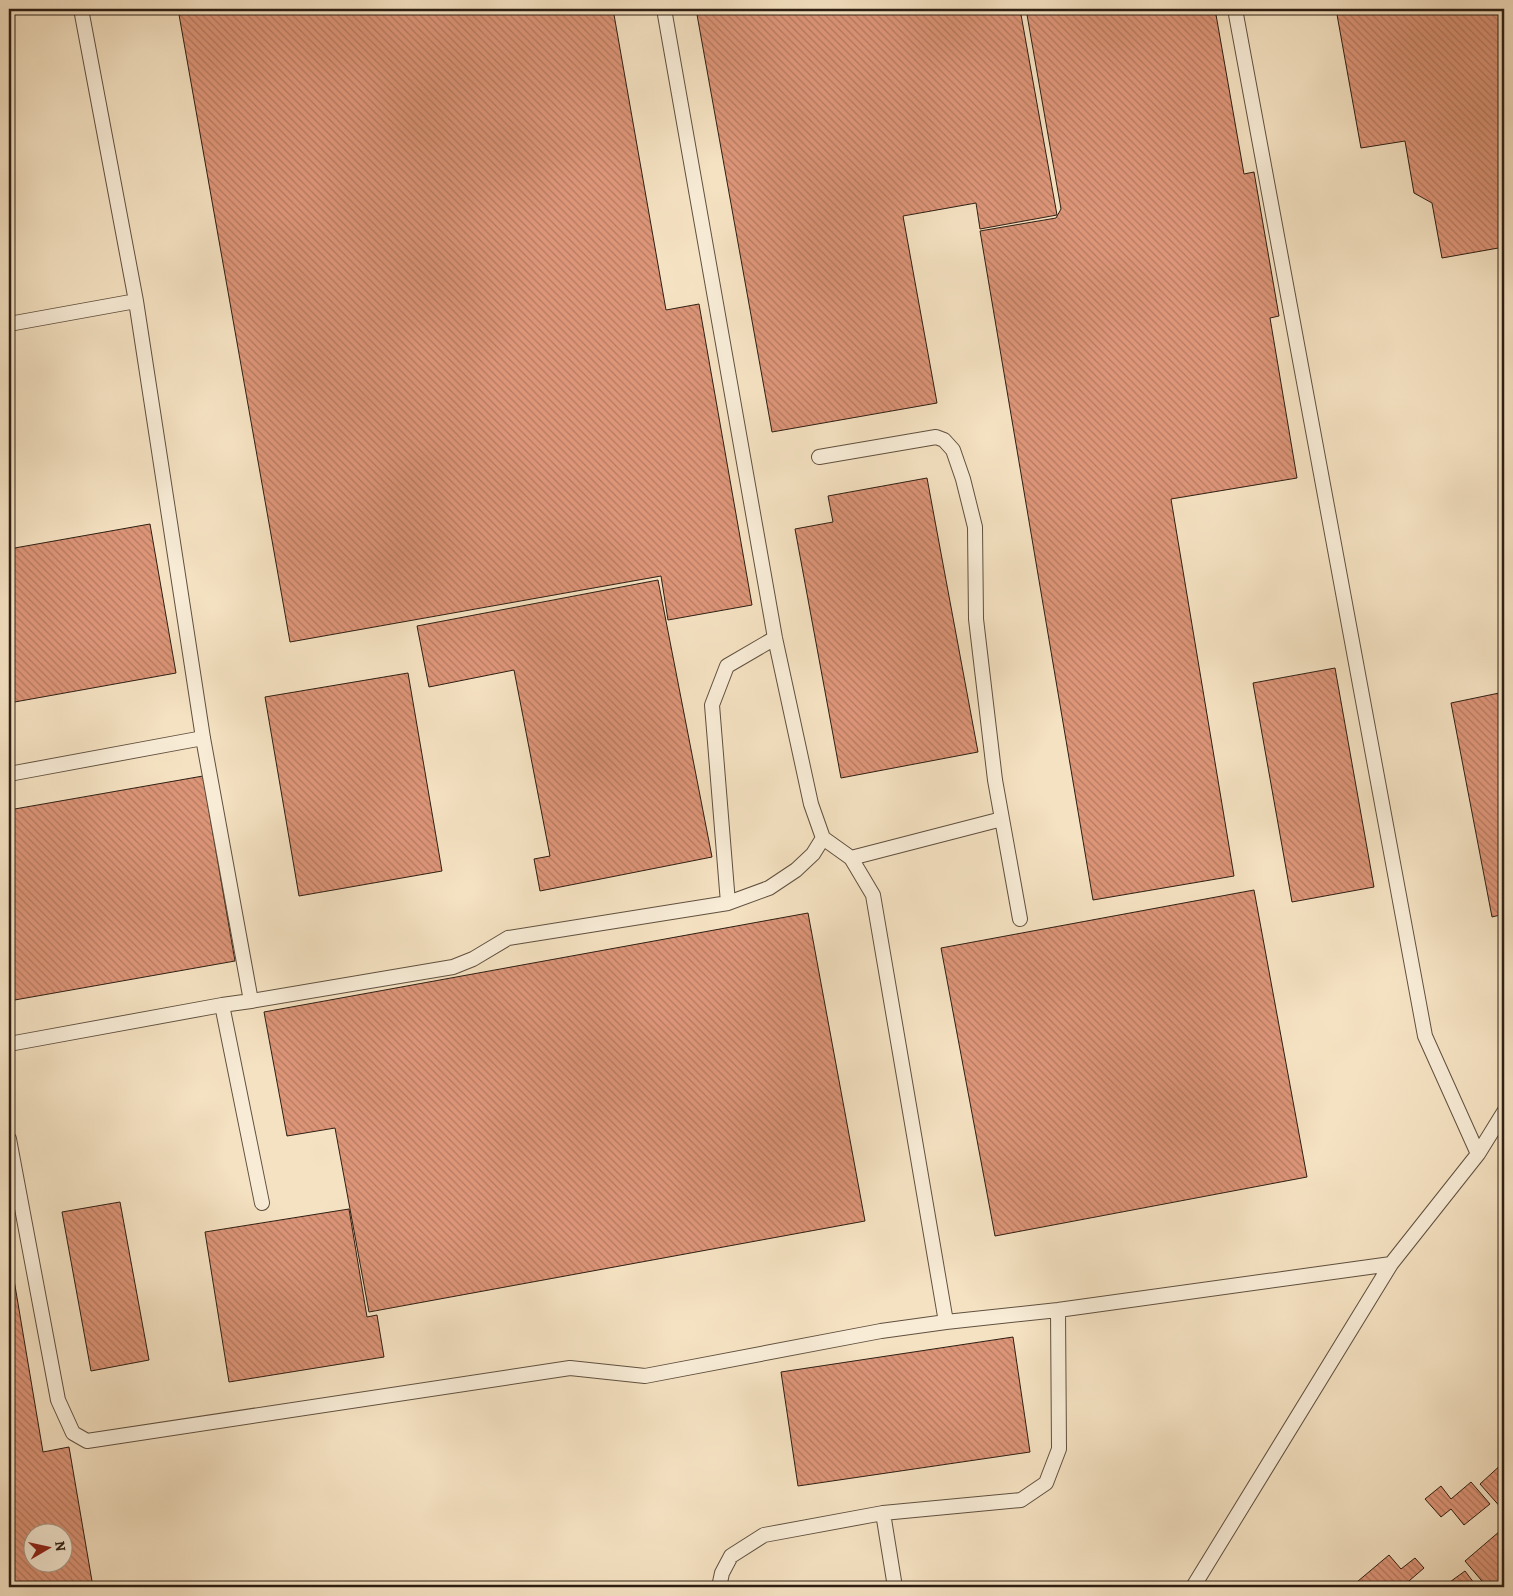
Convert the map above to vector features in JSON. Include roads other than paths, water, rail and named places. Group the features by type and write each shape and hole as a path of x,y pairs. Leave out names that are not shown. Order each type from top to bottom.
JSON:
{"lane":[{"path":"81,9 136,301 203,738 251,1002"},
{"path":"664,9 775,638 811,804 823,838 852,858 873,895 946,1322"},
{"path":"1235,9 1425,1036 1478,1154"},
{"path":"9,324 136,301"},
{"path":"818,457 936,437 944,440 953,450 963,479 975,527 976,619 995,780 1020,919"},
{"path":"728,903 712,705 727,666 775,638"},
{"path":"9,774 203,738"},
{"path":"852,858 1002,819"},
{"path":"9,1044 222,1005 251,1002 452,967 473,959 508,938 728,903 770,888 796,870 812,854 823,838"},
{"path":"222,1005 262,1203"},
{"path":"1193,1587 1391,1264 1478,1154 1504,1112"},
{"path":"9,1139 58,1400 73,1433 87,1441 570,1368 645,1376 881,1331 1058,1310 1391,1264"},
{"path":"719,1587 722,1573 731,1556 764,1535 883,1513 1021,1500 1046,1483 1059,1449 1058,1310"},
{"path":"883,1513 895,1587"}]}
